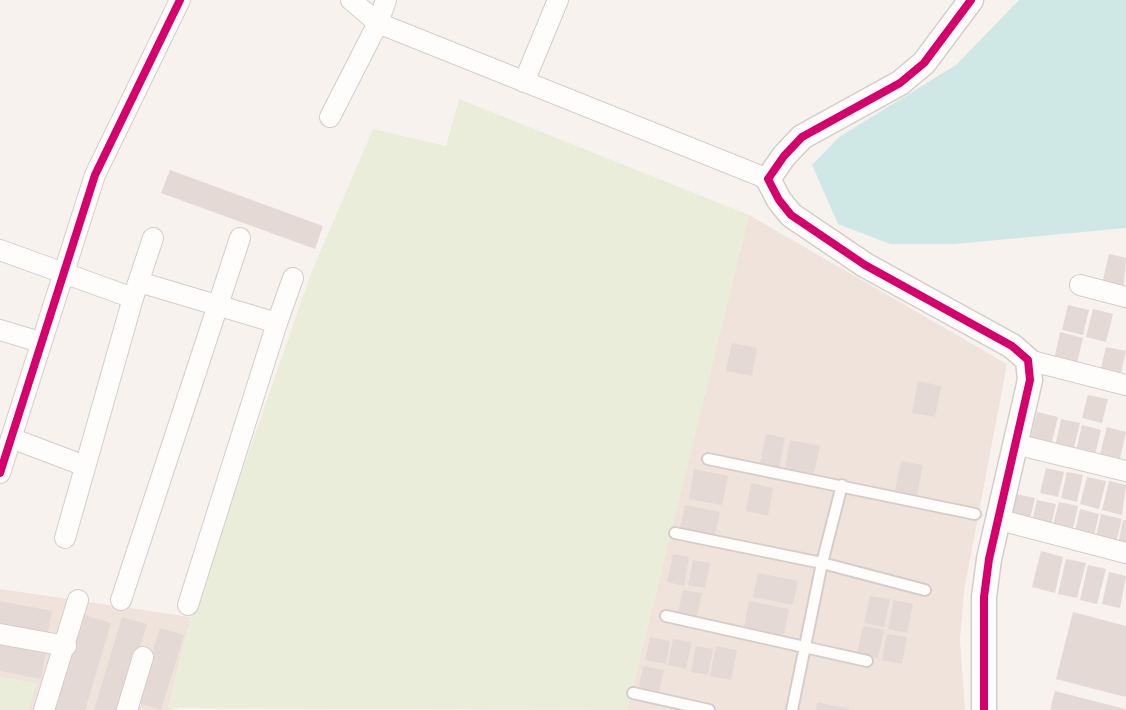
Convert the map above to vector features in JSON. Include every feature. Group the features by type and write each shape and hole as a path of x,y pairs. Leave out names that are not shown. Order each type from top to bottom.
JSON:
{"street":[{"path":"351,0 378,23 768,179 779,200 791,215 866,265 1012,346 1028,360 1126,385"},
{"path":"330,117 378,23 386,0"},
{"path":"524,82 558,0"},
{"path":"0,473 63,271 106,148 174,1"},
{"path":"768,179 784,156 802,137 900,83 924,63 966,4"},
{"path":"65,538 153,238"},
{"path":"121,600 240,238"},
{"path":"0,250 63,271 136,290 217,304 277,323"},
{"path":"188,605 293,278"},
{"path":"1080,285 1126,297"},
{"path":"0,330 40,342"},
{"path":"984,710 984,597 989,559 1000,520 1030,380 1028,360"},
{"path":"11,438 85,466"},
{"path":"1015,444 1126,471"},
{"path":"1000,520 1126,553"},
{"path":"44,710 66,646 78,600"},
{"path":"0,634 66,646"},
{"path":"127,710 143,657"}],"lane":[{"path":"708,459 842,484 975,514"},
{"path":"792,710 822,563 842,484"},
{"path":"675,532 822,563 925,590"},
{"path":"666,616 867,660"},
{"path":"633,693 709,710"}],"shaded area":[{"path":"749,215 1007,364 964,591 960,640 965,710 627,710"},
{"path":"0,589 191,617 168,708 182,710 27,710 37,684 0,677"}],"green space":[{"path":"459,99 749,215 627,710 168,708 191,617 312,271 373,129 446,146"},
{"path":"0,677 37,684 27,710 0,710"}],"water":[{"path":"1019,0 1126,0 1126,228 955,244 890,244 838,224 812,165 839,137 956,65"}],"building":[{"path":"170,170 323,226 315,249 161,193"},
{"path":"1109,254 1126,258 1123,293 1101,288"},
{"path":"1068,305 1089,310 1083,335 1062,330"},
{"path":"1093,309 1113,314 1106,342 1086,337"},
{"path":"1060,332 1083,338 1076,366 1054,360"},
{"path":"732,343 757,348 752,376 726,371"},
{"path":"1106,347 1126,351 1120,377 1100,372"},
{"path":"918,381 941,386 935,417 912,413"},
{"path":"1088,395 1108,399 1102,423 1082,418"},
{"path":"1037,412 1058,417 1051,446 1030,441"},
{"path":"1061,419 1080,423 1073,451 1055,447"},
{"path":"1082,425 1101,430 1095,455 1076,450"},
{"path":"1107,427 1126,432 1119,463 1099,458"},
{"path":"766,434 785,438 779,468 760,463"},
{"path":"790,440 820,446 814,474 785,468"},
{"path":"901,461 923,465 917,495 895,491"},
{"path":"1046,468 1064,472 1058,497 1040,493"},
{"path":"694,469 728,476 722,505 689,499"},
{"path":"1067,472 1083,475 1077,502 1061,498"},
{"path":"1087,477 1106,481 1099,509 1080,504"},
{"path":"1109,481 1126,485 1122,515 1102,510"},
{"path":"751,483 773,488 768,516 746,511"},
{"path":"1016,494 1035,498 1029,523 1010,519"},
{"path":"1037,500 1056,504 1050,530 1031,526"},
{"path":"1059,502 1078,506 1072,533 1052,528"},
{"path":"685,505 720,512 715,535 680,528"},
{"path":"1080,509 1099,514 1093,540 1074,536"},
{"path":"1101,514 1122,519 1115,546 1095,541"},
{"path":"1123,520 1126,520 1126,546 1118,544"},
{"path":"1041,551 1063,557 1055,593 1032,587"},
{"path":"673,554 689,557 684,586 667,582"},
{"path":"1066,559 1086,563 1077,598 1058,594"},
{"path":"693,560 710,563 705,588 688,585"},
{"path":"1088,565 1106,569 1097,604 1080,600"},
{"path":"1109,572 1126,576 1120,608 1102,604"},
{"path":"758,573 798,581 793,605 753,597"},
{"path":"683,590 702,593 697,617 678,613"},
{"path":"870,596 890,599 884,627 864,623"},
{"path":"894,600 913,604 907,633 888,629"},
{"path":"0,601 52,611 47,635 0,626"},
{"path":"749,601 789,609 784,635 744,627"},
{"path":"1073,612 1126,626 1126,697 1056,679"},
{"path":"82,614 111,623 85,710 53,710"},
{"path":"122,617 147,624 121,710 94,710"},
{"path":"863,626 884,630 878,658 857,654"},
{"path":"160,628 184,635 161,710 137,703"},
{"path":"887,634 907,637 902,664 882,660"},
{"path":"650,637 670,641 666,664 645,660"},
{"path":"0,638 47,647 41,679 0,671"},
{"path":"673,639 692,642 686,669 668,665"},
{"path":"696,646 713,649 708,675 691,672"},
{"path":"716,646 737,650 731,680 710,676"},
{"path":"643,666 664,670 658,696 638,692"},
{"path":"1055,691 1125,709 1050,710"},
{"path":"817,702 850,709 850,710 816,710"}],"cycle path":[{"path":"0,473 95,175 180,0"},
{"path":"971,0 924,63 900,83 802,137 784,156 768,179 779,200 791,215 865,265 1012,346 1028,360 1030,380 989,559 984,597 984,710"}]}
